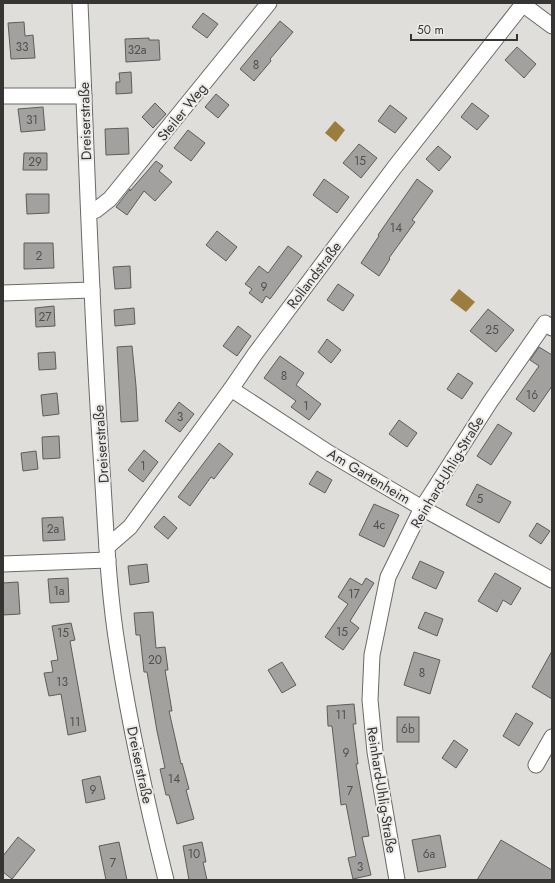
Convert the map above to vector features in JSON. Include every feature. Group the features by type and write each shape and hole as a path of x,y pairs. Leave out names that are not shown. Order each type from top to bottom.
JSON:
{"street":[{"name":"Dreiserstraße","path":"80,3 99,427 108,553 117,648 153,830 166,880"},
{"name":"Steiler Weg","path":"89,213 96,210 110,199 269,3"},
{"path":"522,3 552,26"},
{"name":"Rollandstraße","path":"108,553 130,527 255,354 394,168 522,3"},
{"path":"3,96 84,96"},
{"path":"3,293 92,290"},
{"name":"Reinhard-Uhlig-Straße","path":"397,880 375,752 370,700 372,654 388,577 422,508 490,402 545,323 552,328"},
{"name":"Am Gartenheim","path":"231,389 329,453 422,508 552,580"},
{"path":"3,564 108,553"},
{"path":"536,765 552,737"}],"shaded area":[{"path":"335,121 345,130 336,142 325,133"},
{"path":"459,289 475,302 466,312 450,300"}],"building":[{"path":"203,13 218,24 207,38 192,27"},
{"path":"280,21 293,32 254,81 240,69"},
{"path":"24,22 25,36 33,35 35,58 11,59 8,23"},
{"path":"149,38 149,40 159,40 160,60 126,62 125,39"},
{"path":"517,47 536,64 524,78 505,60"},
{"path":"131,72 132,93 116,94 116,82 120,82 119,73"},
{"path":"216,94 229,105 218,118 205,107"},
{"path":"155,103 166,114 153,128 142,117"},
{"path":"472,103 489,116 477,130 461,117"},
{"path":"390,105 407,118 395,133 378,121"},
{"path":"43,107 45,130 21,132 18,109"},
{"path":"128,128 129,154 106,155 105,129"},
{"path":"188,130 205,143 191,161 174,148"},
{"path":"359,144 377,158 361,178 343,163"},
{"path":"438,146 451,157 439,171 426,159"},
{"path":"24,153 47,153 47,170 23,170"},
{"path":"156,161 163,166 159,171 172,182 155,201 144,191 127,215 116,207 130,189 130,191"},
{"path":"324,179 349,197 337,213 313,195"},
{"path":"417,179 433,191 412,220 415,222 389,258 390,259 379,276 361,263 379,236 378,235"},
{"path":"26,194 49,194 49,213 27,214"},
{"path":"217,231 237,247 226,261 206,245"},
{"path":"24,243 53,243 54,268 24,269"},
{"path":"288,246 302,256 270,299 266,296 262,303 249,293 252,289 245,284 259,266 268,273"},
{"path":"130,266 131,288 115,289 113,267"},
{"path":"338,284 354,295 343,311 327,300"},
{"path":"54,306 55,326 36,327 35,308"},
{"path":"134,308 135,324 115,326 114,310"},
{"path":"488,309 514,330 496,352 470,331"},
{"path":"238,326 251,336 237,356 223,346"},
{"path":"327,339 341,350 331,363 318,352"},
{"path":"132,346 138,421 121,422 117,347"},
{"path":"539,347 552,355 552,386 534,412 516,399 539,366 530,360"},
{"path":"55,352 56,369 39,370 38,353"},
{"path":"280,356 304,373 296,385 321,404 309,420 291,407 296,401 264,378"},
{"path":"458,373 473,383 462,399 447,389"},
{"path":"57,393 59,414 43,416 41,395"},
{"path":"179,402 194,414 180,432 165,421"},
{"path":"399,420 417,433 407,447 389,434"},
{"path":"498,424 512,433 491,465 477,456"},
{"path":"59,436 60,458 43,459 42,437"},
{"path":"219,443 233,454 214,479 211,477 190,506 178,497"},
{"path":"144,450 158,462 143,482 128,470"},
{"path":"36,451 38,469 23,471 21,453"},
{"path":"317,471 332,480 325,493 309,484"},
{"path":"477,484 511,502 499,523 466,505"},
{"path":"374,504 399,515 384,547 359,535"},
{"path":"164,516 177,528 168,539 154,527"},
{"path":"63,517 65,540 43,541 42,518"},
{"path":"537,523 550,531 541,544 529,536"},
{"path":"420,561 444,572 436,589 412,578"},
{"path":"147,564 149,582 130,585 128,566"},
{"path":"495,573 521,588 511,605 503,600 497,612 478,601"},
{"path":"68,578 69,602 50,603 48,579"},
{"path":"350,578 362,585 366,578 374,583 350,621 359,628 343,650 325,637 348,604 338,597"},
{"path":"18,582 20,614 3,615 3,583"},
{"path":"153,612 156,648 165,647 168,670 165,670 172,711 169,711 181,764 182,763 189,789 186,790 194,819 177,824 169,795 166,795 160,769 165,768 147,672 144,672 140,635 136,635 134,613"},
{"path":"425,612 443,619 437,636 418,628"},
{"path":"71,623 75,640 70,641 86,731 68,735 61,694 49,696 44,673 53,672 51,661 58,660 52,626"},
{"path":"552,651 552,699 532,687"},
{"path":"414,652 440,660 430,694 404,685"},
{"path":"282,662 296,685 282,693 268,670"},
{"path":"354,704 356,724 353,724 358,764 356,764 369,836 362,837 371,875 353,879 348,858 356,856 346,804 341,805 332,726 328,726 327,706"},
{"path":"516,713 533,723 519,746 503,736"},
{"path":"397,717 419,717 419,742 397,742"},
{"path":"454,740 468,750 456,768 442,758"},
{"path":"100,776 105,799 86,803 82,780"},
{"path":"440,835 446,867 418,872 412,840"},
{"path":"18,837 35,850 12,879 3,872 3,856"},
{"path":"501,840 552,870 552,880 477,880"},
{"path":"119,842 127,880 106,880 99,846"},
{"path":"202,842 206,862 203,862 207,880 189,880 183,846"}]}
